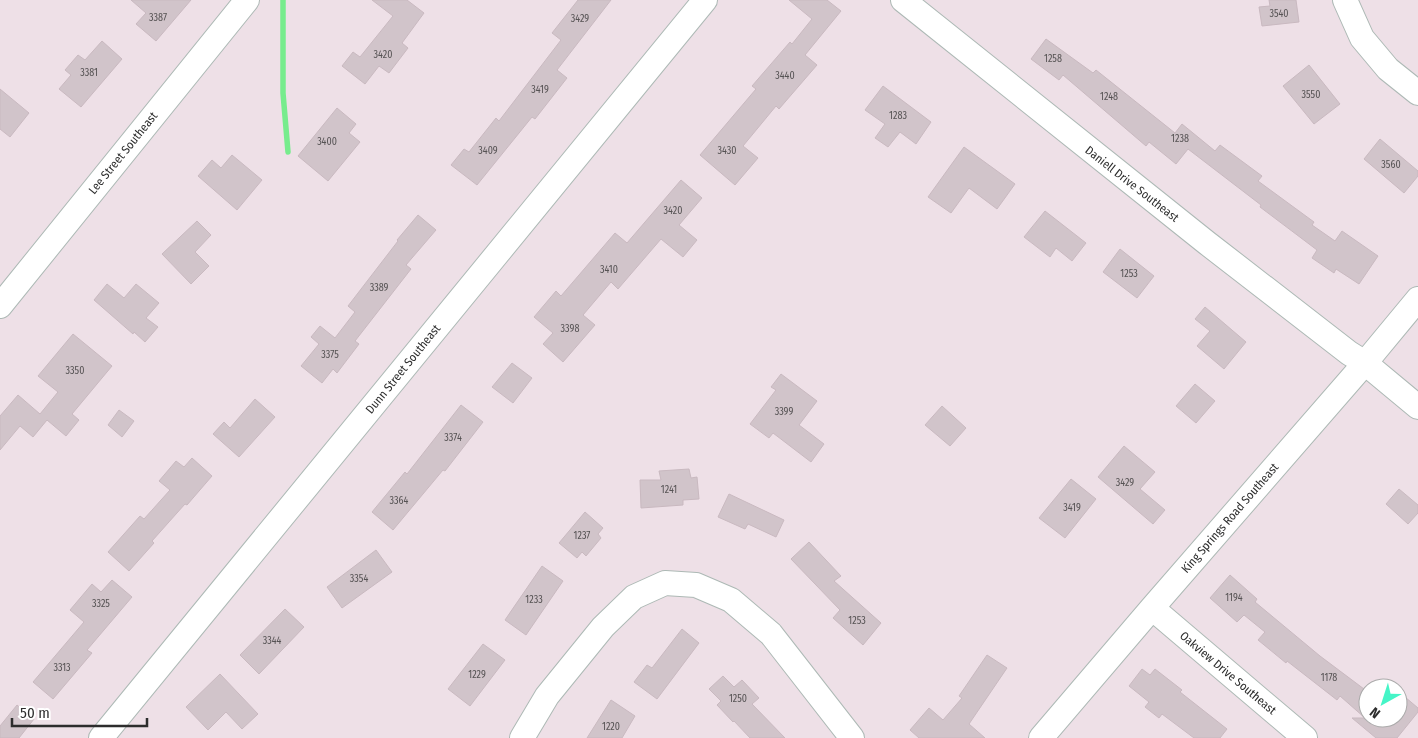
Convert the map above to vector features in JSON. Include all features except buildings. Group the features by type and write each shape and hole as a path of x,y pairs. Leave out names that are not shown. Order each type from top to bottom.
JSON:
{"street":[{"name":"Lee Street Southeast","path":"0,306 247,0"},
{"name":"Dunn Street Southeast","path":"101,738 705,0"},
{"name":"Daniell Drive Southeast","path":"903,0 1207,243 1418,407"},
{"path":"1345,0 1362,38 1388,69 1418,93"},
{"name":"King Springs Road Southeast","path":"1041,738 1365,364 1418,299"},
{"path":"522,738 547,696 603,627 634,597 665,583 696,585 731,600 771,634 852,738"},
{"name":"Oakview Drive Southeast","path":"1152,608 1305,738"}],"waterway":[{"path":"283,0 283,93 288,152"}]}
